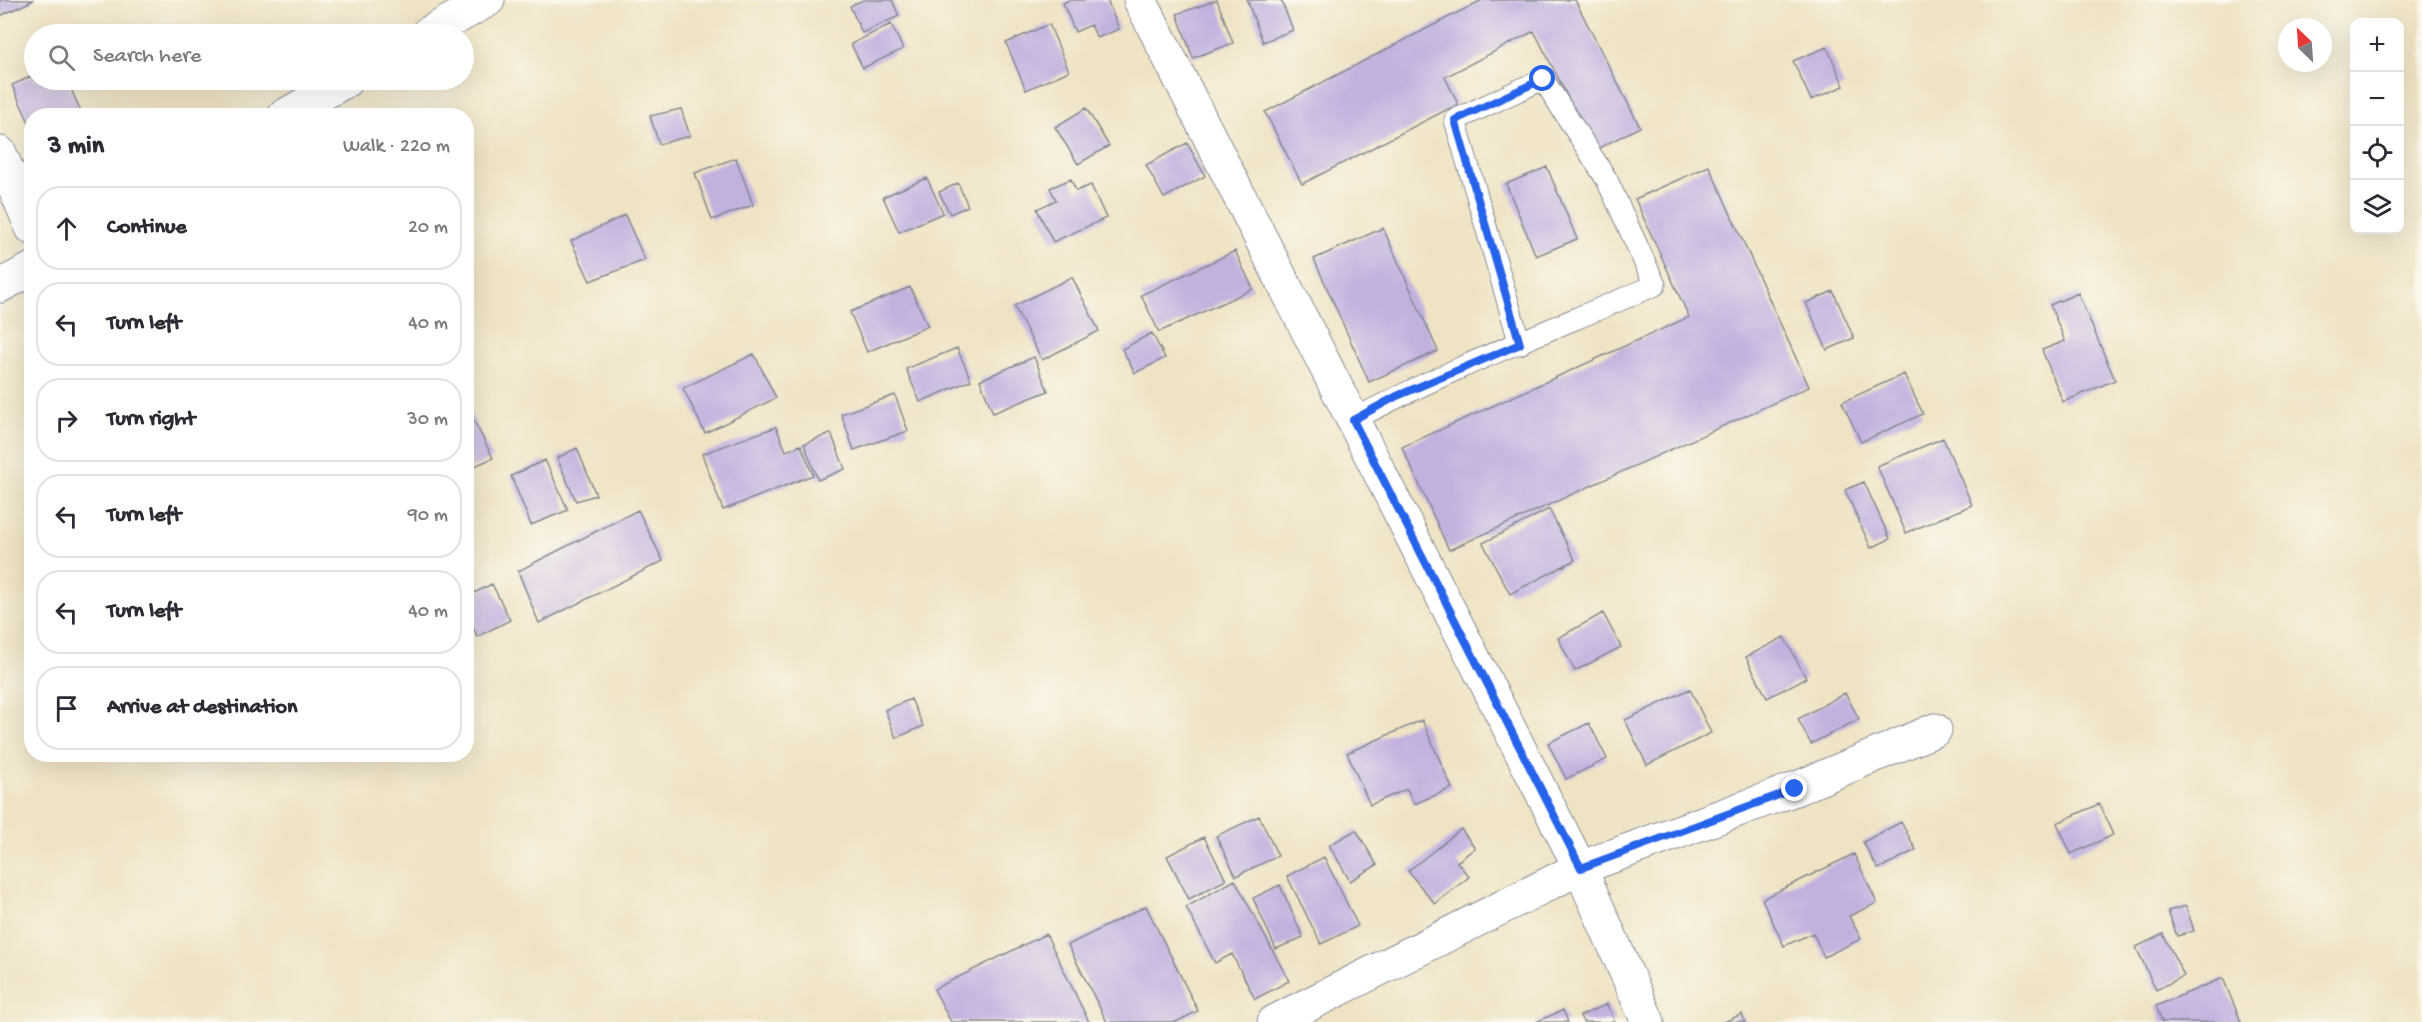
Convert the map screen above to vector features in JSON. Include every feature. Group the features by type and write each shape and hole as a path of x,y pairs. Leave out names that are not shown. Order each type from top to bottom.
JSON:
{"street":[{"path":"445,24 488,0"},
{"path":"1140,0 1581,868 1648,1022"},
{"path":"298,108 330,90"},
{"path":"0,153 24,209"},
{"path":"0,286 24,273"},
{"path":"1274,1022 1581,868 1795,789 1935,730"}],"lane":[{"path":"1353,420 1397,396 1520,344 1655,285 1607,180 1543,79 1455,120 1520,344"}],"building":[{"path":"0,0 34,0 0,16"},
{"path":"863,0 892,0 899,16 862,33 850,6"},
{"path":"1069,0 1107,0 1119,29 1097,38 1091,25 1075,32 1063,3"},
{"path":"1217,0 1233,43 1193,58 1177,14"},
{"path":"1247,0 1281,0 1293,30 1263,42"},
{"path":"1482,0 1575,0 1640,127 1595,150 1534,31 1445,77 1458,104 1302,184 1265,112"},
{"path":"891,24 903,49 863,68 851,44"},
{"path":"1049,24 1069,71 1026,90 1006,43"},
{"path":"1827,47 1844,86 1811,100 1793,61"},
{"path":"24,80 24,90 71,90 79,108 24,108 24,111 12,85"},
{"path":"1086,108 1109,146 1078,164 1055,127"},
{"path":"681,109 690,136 659,144 650,116"},
{"path":"1187,143 1205,176 1164,198 1146,165"},
{"path":"736,158 753,205 712,220 695,173"},
{"path":"1709,166 1809,387 1449,550 1402,447 1689,317 1635,199"},
{"path":"1547,167 1577,239 1536,256 1506,184"},
{"path":"927,178 943,213 899,232 883,197"},
{"path":"1071,179 1076,191 1091,185 1106,218 1053,242 1037,209 1056,200 1050,188"},
{"path":"958,183 968,206 950,214 939,192"},
{"path":"625,215 645,260 590,281 571,241"},
{"path":"1383,228 1438,351 1369,382 1314,259"},
{"path":"1235,251 1253,289 1159,332 1141,295"},
{"path":"1072,277 1099,331 1042,360 1014,306"},
{"path":"910,287 928,326 867,352 850,312"},
{"path":"1833,291 1854,338 1827,350 1806,303"},
{"path":"2078,293 2115,380 2063,402 2042,350 2065,341 2050,305"},
{"path":"1152,333 1165,358 1135,373 1122,349"},
{"path":"957,348 971,380 920,402 906,369"},
{"path":"754,354 776,398 705,433 683,388"},
{"path":"1034,357 1048,391 993,413 980,380"},
{"path":"1904,374 1923,414 1861,442 1842,402"},
{"path":"895,395 908,431 854,450 841,414"},
{"path":"474,421 493,458 474,466"},
{"path":"776,427 786,451 801,445 813,475 723,510 702,454"},
{"path":"831,433 845,469 818,480 804,444"},
{"path":"1943,438 1972,505 1906,533 1877,466"},
{"path":"577,448 596,495 576,501 557,458"},
{"path":"545,460 568,510 531,525 511,476"},
{"path":"1864,482 1890,539 1871,548 1845,490"},
{"path":"1549,509 1575,560 1510,594 1483,543"},
{"path":"638,510 663,561 539,623 518,571"},
{"path":"492,584 510,620 477,637 474,629 474,593"},
{"path":"1603,613 1621,647 1575,671 1558,638"},
{"path":"1784,637 1806,678 1767,698 1746,657"},
{"path":"1690,689 1711,733 1647,765 1625,720"},
{"path":"1845,693 1859,719 1811,744 1798,719"},
{"path":"911,699 923,726 896,738 885,710"},
{"path":"1422,720 1452,788 1414,804 1407,789 1370,805 1347,753"},
{"path":"1589,723 1607,759 1566,779 1548,743"},
{"path":"2099,804 2113,835 2071,854 2057,823"},
{"path":"1259,816 1278,856 1236,876 1216,836"},
{"path":"1901,822 1916,850 1878,869 1863,842"},
{"path":"1461,829 1475,848 1457,862 1469,877 1435,904 1408,871"},
{"path":"1356,830 1377,865 1350,881 1329,845"},
{"path":"1204,837 1226,880 1189,899 1167,856"},
{"path":"1854,854 1877,903 1849,916 1861,939 1824,957 1813,933 1784,946 1762,899"},
{"path":"1324,857 1358,926 1321,944 1287,876"},
{"path":"1235,880 1289,981 1255,999 1232,954 1215,963 1186,907"},
{"path":"1280,885 1303,937 1276,949 1253,898"},
{"path":"1146,906 1198,1011 1176,1022 1107,1022 1068,945"},
{"path":"2186,906 2194,931 2177,936 2168,911"},
{"path":"1046,934 1089,1022 951,1022 934,989"},
{"path":"2163,934 2184,976 2156,990 2136,947"},
{"path":"2223,978 2241,1022 2162,1022 2156,1006"},
{"path":"1607,1004 1615,1022 1583,1022 1580,1016"},
{"path":"1563,1010 1568,1022 1536,1022"},
{"path":"1742,1014 1745,1022 1724,1022"}],"route":[{"path":"1543,79 1455,120 1520,344 1397,396 1353,420 1581,868 1795,789"}]}
